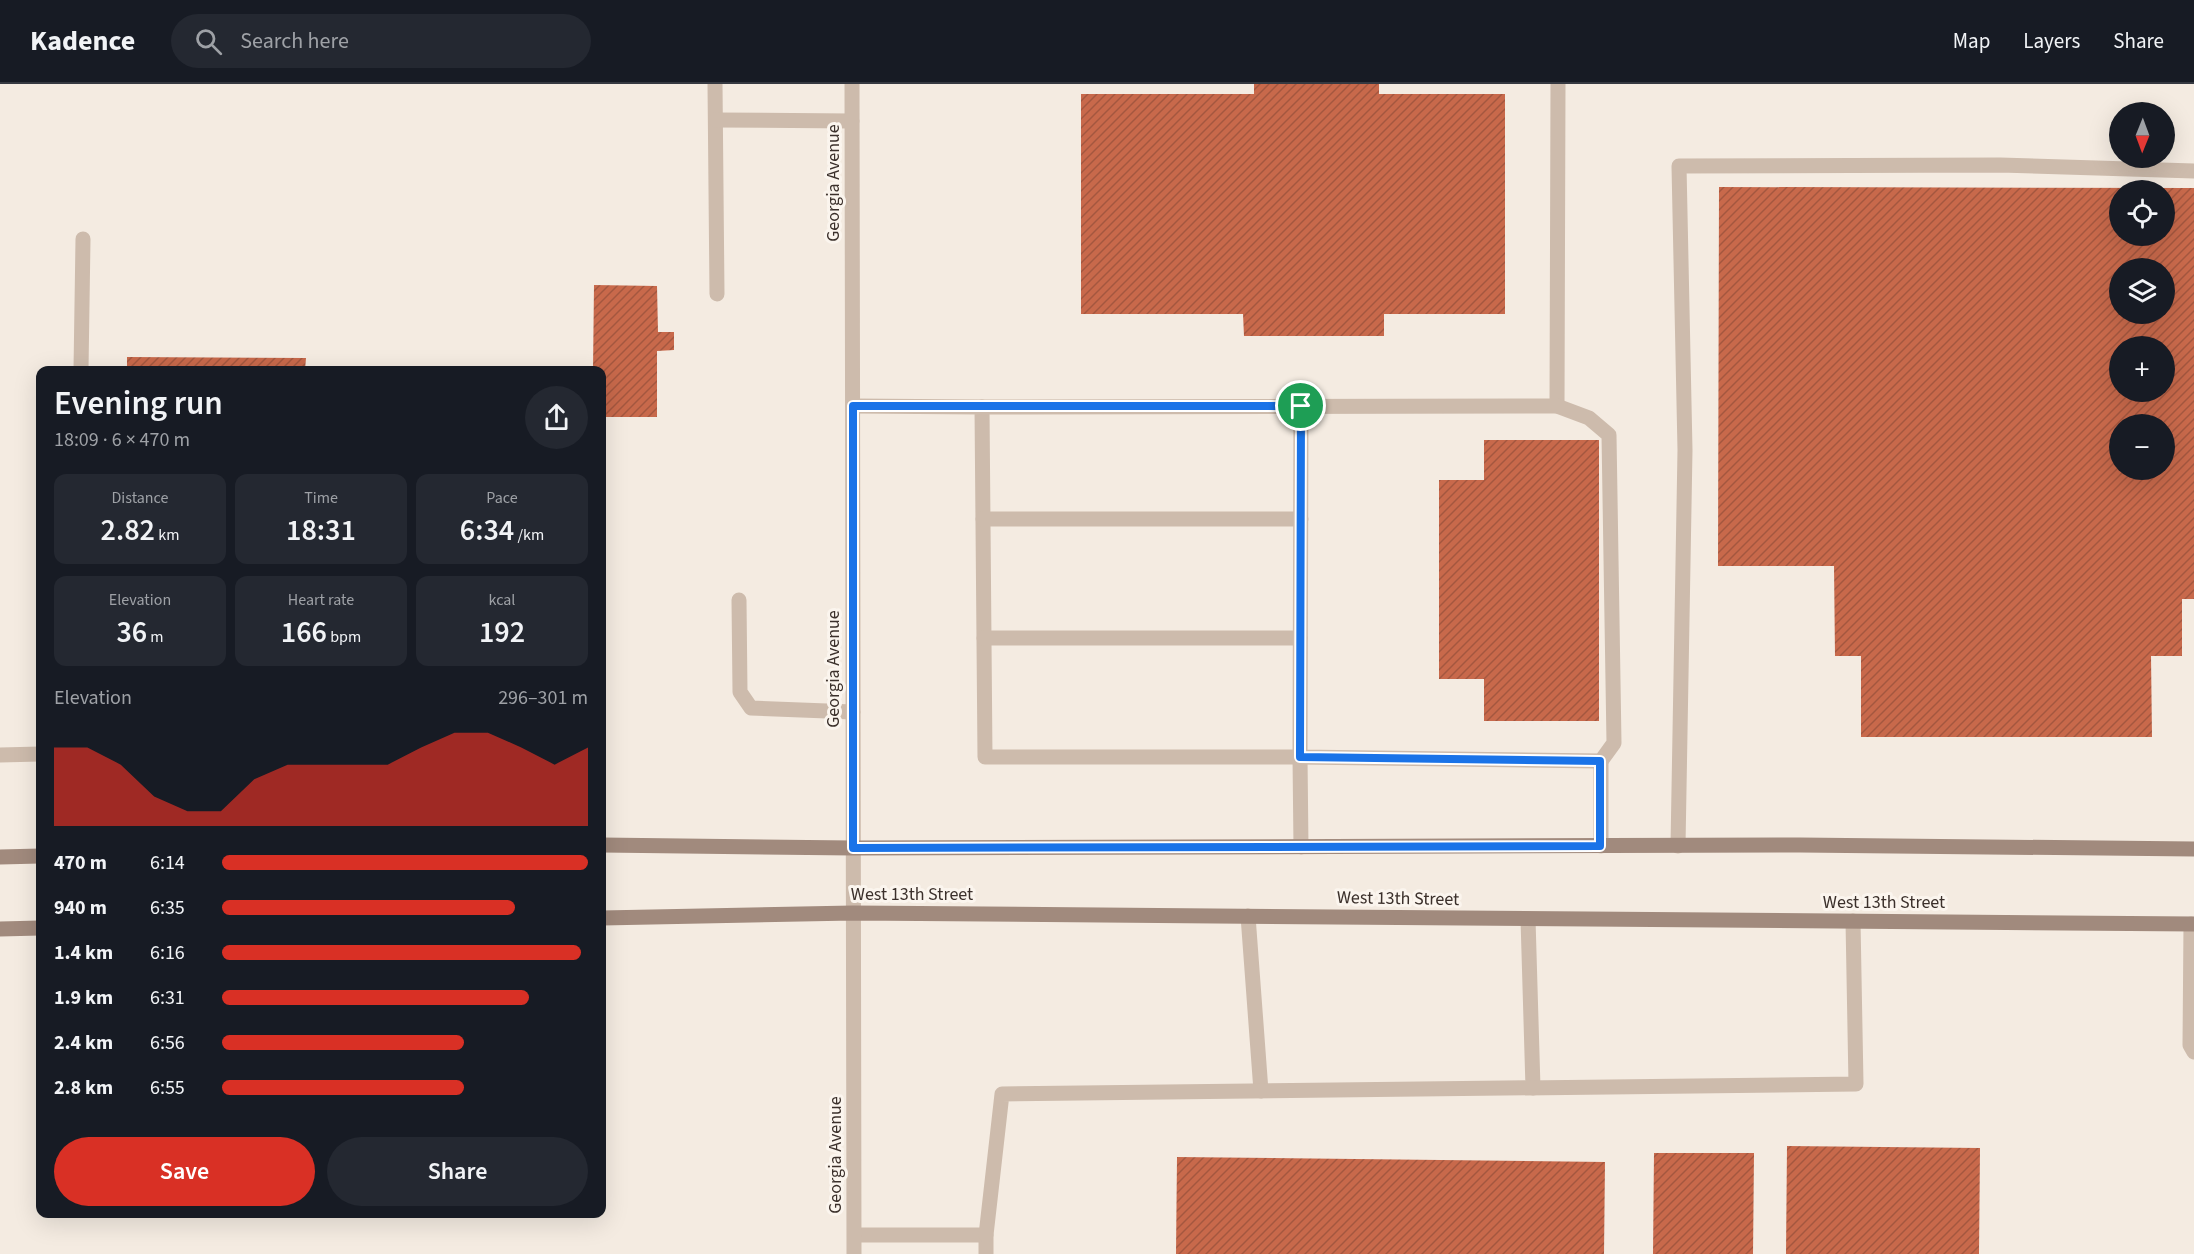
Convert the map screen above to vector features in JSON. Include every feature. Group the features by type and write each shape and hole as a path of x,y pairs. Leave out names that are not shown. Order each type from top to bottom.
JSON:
{"main road":[{"path":"606,845 853,848 1800,845 2194,849"},
{"path":"0,857 36,856"},
{"name":"West 13th Street","path":"606,918 853,913 2193,924"},
{"path":"0,929 36,928"}],"street":[{"path":"715,84 717,294"},
{"name":"Georgia Avenue","path":"852,84 855,1254"},
{"path":"1557,406 1558,84"},
{"path":"716,120 852,121"},
{"path":"1678,846 1684,450 1679,166 2000,165 2194,171"},
{"path":"81,366 83,239"},
{"path":"853,406 1557,406 1589,418 1609,435 1614,743 1600,761 1600,846"},
{"path":"1301,406 1301,847"},
{"path":"982,407 985,758 1300,757 1600,761"},
{"path":"983,519 1301,519"},
{"path":"739,600 740,692 751,708 853,712"},
{"path":"984,638 1300,638"},
{"path":"0,755 36,754"},
{"path":"1248,916 1261,1091"},
{"path":"1528,919 1533,1088"},
{"path":"986,1254 986,1235 1002,1094 1856,1084 1853,921"},
{"path":"2193,924 2190,1045 2194,1052"},
{"path":"855,1235 986,1235"}],"building":[{"path":"1254,84 1379,84 1379,94 1505,94 1505,314 1384,314 1384,336 1244,336 1243,314 1081,314 1081,94 1254,94"},
{"path":"1719,187 2109,188 2109,246 2175,246 2175,188 2194,188 2194,599 2182,599 2182,656 2151,656 2152,737 1861,737 1861,656 1835,656 1834,566 1718,566"},
{"path":"594,285 657,286 658,332 674,332 674,350 657,351 657,417 606,417 606,366 593,366"},
{"path":"127,357 306,358 305,366 127,366"},
{"path":"1484,440 1599,440 1599,721 1484,721 1484,679 1439,679 1439,480 1484,480"},
{"path":"1787,1146 1980,1148 1979,1254 1786,1254"},
{"path":"1654,1153 1754,1153 1753,1254 1653,1254"},
{"path":"1177,1157 1605,1162 1604,1254 1176,1254"}],"route":[{"path":"853,406 1301,406 1300,757 1600,761 1600,846 853,848 853,406"}]}
